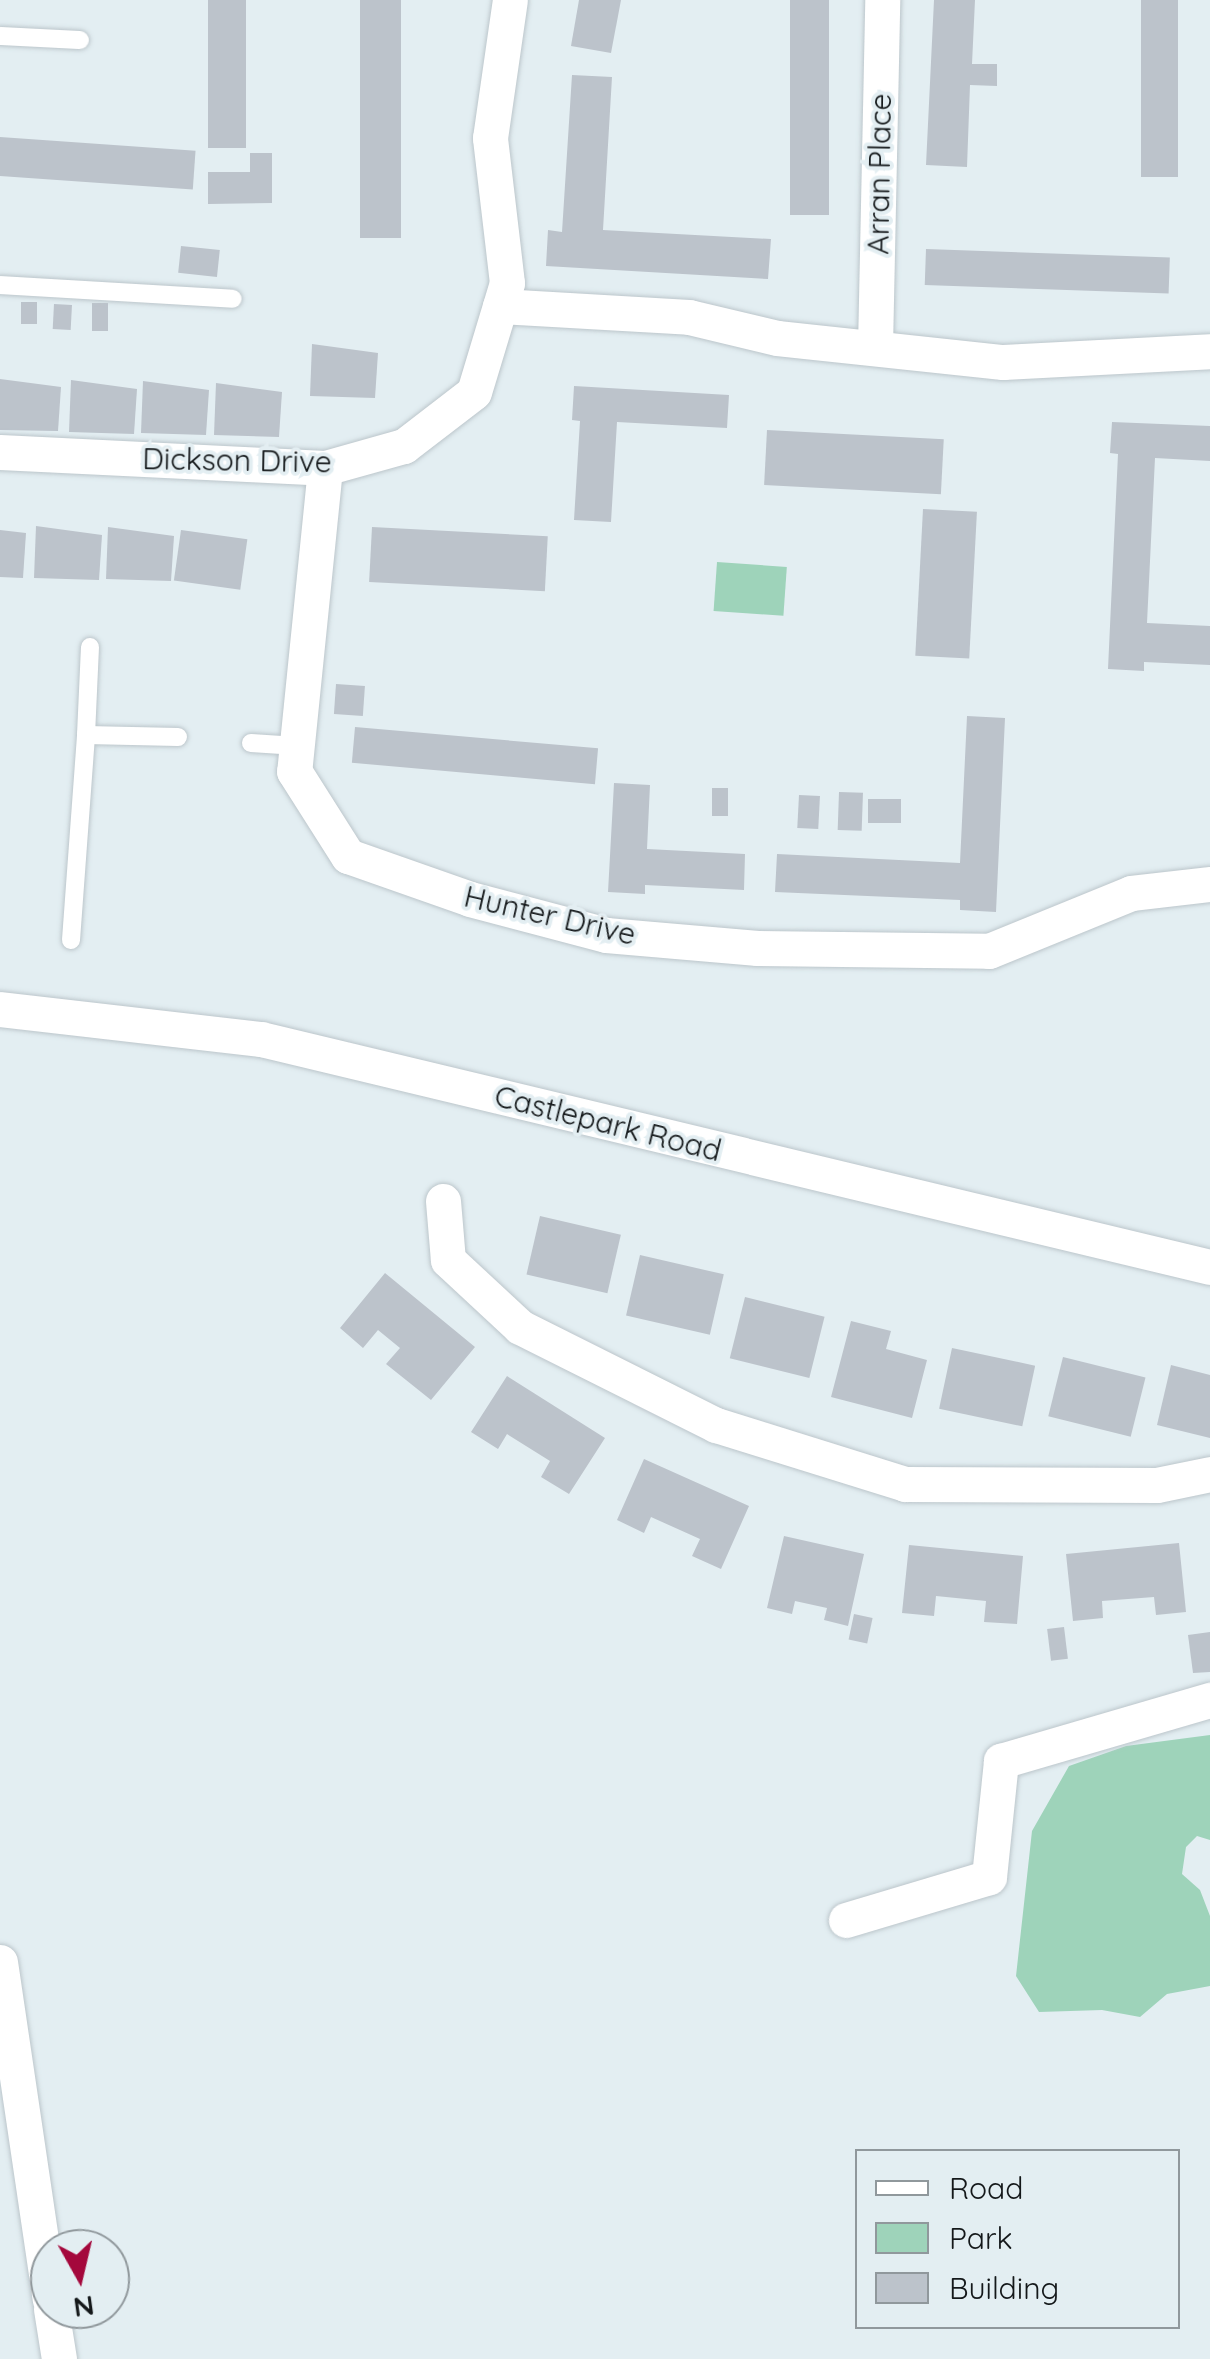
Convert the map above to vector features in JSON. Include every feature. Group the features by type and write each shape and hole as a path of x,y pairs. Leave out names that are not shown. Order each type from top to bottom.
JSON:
{"street":[{"name":"Dickson Drive","path":"0,452 325,468 404,446 474,392 507,283 490,138 510,0"},
{"name":"Arran Place","path":"876,348 882,0"},
{"path":"500,306 689,317 778,338 1003,362 1210,342"},
{"name":"Hunter Drive","path":"325,468 294,771 348,856 470,899 606,936 757,948 989,951 1131,894 1210,884"},
{"name":"Castlepark Road","path":"0,1010 261,1040 1210,1267"},
{"path":"443,1201 448,1260 520,1327 716,1425 905,1484 1157,1485 1210,1474"},
{"path":"846,1920 988,1877 1001,1761 1210,1700"},
{"path":"0,1962 40,2229"},
{"path":"55,2329 59,2359"}],"lane":[{"path":"0,36 80,40"},
{"path":"0,286 233,298"},
{"path":"71,940 90,647"},
{"path":"86,735 178,737"},
{"path":"252,743 297,746"}],"green space":[{"path":"717,562 787,567 783,616 714,611"},
{"path":"1210,1735 1210,1840 1197,1836 1186,1847 1182,1874 1200,1890 1210,1916 1210,1986 1167,1994 1140,2017 1102,2010 1039,2012 1016,1976 1032,1831 1069,1766 1126,1746"}],"building":[{"path":"208,0 246,0 246,148 208,148"},
{"path":"360,0 401,0 401,238 360,238"},
{"path":"579,0 621,0 611,53 571,46"},
{"path":"790,0 829,0 829,215 790,215"},
{"path":"934,0 975,0 972,64 997,64 997,86 970,85 967,167 926,165"},
{"path":"1141,0 1178,0 1178,177 1141,177"},
{"path":"572,75 612,77 603,230 771,239 768,279 546,266 548,230 562,232"},
{"path":"0,137 196,151 193,190 0,176"},
{"path":"250,153 272,153 272,203 208,204 208,172 250,172"},
{"path":"181,246 220,250 217,277 178,273"},
{"path":"926,249 1170,258 1169,293 925,285"},
{"path":"21,302 37,302 37,324 21,324"},
{"path":"92,303 108,303 108,331 92,331"},
{"path":"54,304 72,305 71,330 53,329"},
{"path":"312,344 378,353 375,398 310,396"},
{"path":"0,379 61,387 58,431 0,430"},
{"path":"71,380 137,389 134,434 69,432"},
{"path":"143,381 209,390 206,435 141,433"},
{"path":"216,383 282,392 279,437 214,435"},
{"path":"574,386 729,395 727,428 617,422 611,522 574,520 580,421 572,420"},
{"path":"1112,422 1210,426 1210,461 1155,458 1147,623 1210,626 1210,665 1144,662 1144,671 1108,669 1118,454 1110,453"},
{"path":"767,430 944,439 941,494 764,485"},
{"path":"923,509 977,512 969,659 915,656"},
{"path":"36,526 102,535 99,580 34,578"},
{"path":"108,527 174,536 171,581 106,579"},
{"path":"372,527 548,536 545,591 369,582"},
{"path":"0,530 26,533 23,578 0,577"},
{"path":"181,530 247,539 240,590 174,581"},
{"path":"336,684 365,686 363,716 334,714"},
{"path":"967,716 1005,718 996,912 960,910 960,900 775,892 777,854 960,863"},
{"path":"355,727 598,748 595,784 352,763"},
{"path":"614,783 650,785 647,849 745,854 744,890 645,885 645,894 608,892"},
{"path":"712,788 728,788 728,816 712,816"},
{"path":"839,792 863,793 862,831 838,830"},
{"path":"799,795 820,796 818,829 797,828"},
{"path":"868,799 901,799 901,823 868,823"},
{"path":"540,1216 621,1235 607,1293 527,1274"},
{"path":"640,1255 724,1274 710,1335 626,1315"},
{"path":"385,1273 475,1347 431,1400 386,1364 400,1348 378,1330 363,1348 340,1328"},
{"path":"745,1297 825,1317 809,1378 730,1358"},
{"path":"851,1321 891,1331 886,1349 927,1360 912,1418 831,1397"},
{"path":"952,1348 1035,1366 1022,1426 939,1409"},
{"path":"1063,1357 1145,1378 1131,1437 1048,1416"},
{"path":"1171,1365 1210,1375 1210,1438 1157,1425"},
{"path":"507,1376 605,1438 569,1494 541,1477 550,1461 507,1434 498,1449 471,1432"},
{"path":"644,1459 749,1506 721,1569 692,1556 700,1539 651,1517 644,1533 617,1520"},
{"path":"784,1536 864,1554 848,1626 824,1620 827,1608 795,1601 792,1614 767,1608"},
{"path":"1179,1543 1186,1612 1156,1615 1154,1597 1102,1601 1103,1618 1073,1621 1066,1554"},
{"path":"909,1545 1023,1556 1017,1624 984,1622 986,1601 936,1596 934,1616 902,1613"},
{"path":"854,1614 873,1618 867,1643 849,1639"},
{"path":"1064,1627 1068,1659 1051,1661 1047,1629"},
{"path":"1210,1632 1210,1672 1193,1673 1188,1635"}]}
